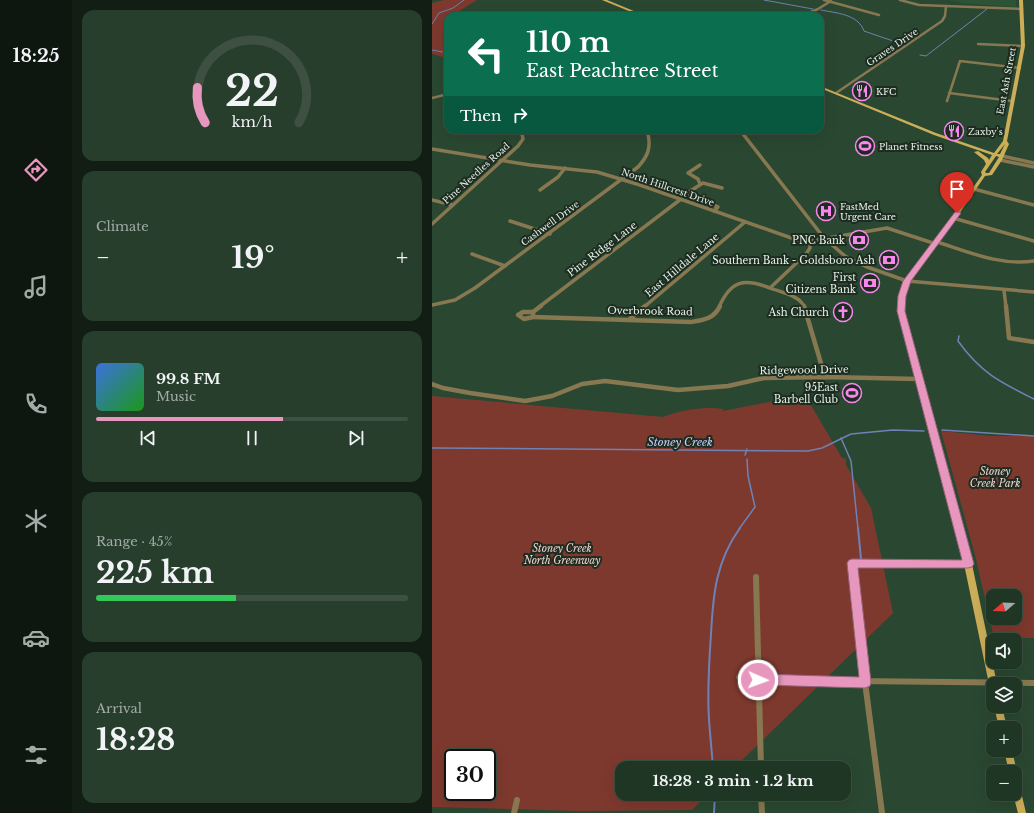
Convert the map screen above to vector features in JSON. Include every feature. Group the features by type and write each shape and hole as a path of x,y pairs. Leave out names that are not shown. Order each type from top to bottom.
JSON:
{"main road":[{"path":"604,0 634,12"},
{"name":"East Ash Street","path":"984,175 990,174 1001,158 1007,144 1005,141 1023,46 1021,0"},
{"path":"824,88 946,138 1001,158"},
{"path":"946,138 986,158 988,165"},
{"name":"East Ash Street","path":"992,677 968,564 901,311 902,296 907,281 954,218 984,175 982,172 995,156 1001,143 1005,141"},
{"path":"976,152 995,156"},
{"path":"1019,801 1022,813"}],"street":[{"path":"824,0 880,15"},
{"path":"900,0 919,5 1022,9"},
{"path":"811,12 832,1"},
{"name":"Graves Drive","path":"836,93 942,22 945,16 946,6"},
{"path":"978,44 1023,46"},
{"path":"947,101 960,61 1020,68"},
{"path":"949,93 1012,101"},
{"path":"432,98 444,95"},
{"name":"Pine Needles Road","path":"432,224 502,161 523,139 522,134"},
{"name":"Cashwell Drive","path":"432,305 455,300 466,294 550,234 638,167 646,159 650,151 651,145 648,134"},
{"path":"743,134 824,238 845,256 866,267 907,281 1034,292"},
{"name":"North Hillcrest Drive","path":"432,149 530,165 597,172 652,189 800,241 810,241 887,228 989,257 1017,263 1034,262"},
{"path":"1001,158 1034,163"},
{"path":"1001,158 1034,167"},
{"path":"700,165 688,173 698,178 700,184"},
{"path":"540,190 558,177 565,168"},
{"path":"681,199 687,197 686,194 700,184 711,184 722,188"},
{"path":"652,189 659,185 686,194 706,203 718,205 718,208 714,211"},
{"path":"974,189 1034,205"},
{"name":"Pine Ridge Lane","path":"533,314 681,199"},
{"path":"432,200 453,204"},
{"path":"954,218 1034,241"},
{"path":"510,220 550,234"},
{"name":"East Hilldale Lane","path":"630,319 745,222"},
{"path":"770,288 806,254 810,248 810,241"},
{"path":"472,254 505,266"},
{"name":"Overbrook Road","path":"533,314 692,322 707,319 716,314 725,295 738,283 754,282 794,296 803,303 825,377"},
{"path":"1004,290 1009,338 1034,342"},
{"name":"Ridgewood Drive","path":"432,384 443,388 470,393 525,401 552,396 582,384 605,381 678,390 728,386 764,378 825,377 919,379"},
{"path":"882,813 865,682 852,563 968,564"},
{"path":"756,577 761,761"},
{"path":"739,677 758,680 986,683"},
{"path":"1022,683 1034,683"},
{"path":"514,813 517,800"},
{"path":"761,801 762,813"}],"shaded area":[{"path":"949,0 1016,0 1016,7 962,3"}],"green space":[{"path":"444,0 477,0 458,12 444,12 443,57 432,54 432,3"},
{"name":"Stoney Creek North Greenway","path":"805,395 842,458 846,459 846,465 871,508 893,613 741,761 615,761 615,801 701,801 692,810 579,811 432,807 432,396 663,417 678,412 700,408 723,409 723,411"},
{"name":"Stoney Creek Park","path":"941,431 991,436 1034,436 1034,638 1022,638 1022,633 993,633 991,625 1022,625 1022,589 986,589 986,603 975,555"}],"waterway":[{"path":"432,24 439,13 453,8 464,0"},
{"path":"764,0 813,9"},
{"path":"920,55 926,56 987,9"},
{"path":"821,10 846,15 857,21 864,31 896,42"},
{"path":"432,50 444,52"},
{"path":"959,336 958,341 966,352 983,369 1001,382 1034,399"},
{"name":"Stoney Creek","path":"841,439 851,434 893,430 924,431"},
{"name":"Stoney Creek","path":"942,430 1034,436"},
{"name":"Stoney Creek","path":"746,451 808,451 822,448 841,439"},
{"path":"841,439 851,461 858,529"},
{"name":"Stoney Creek","path":"432,448 746,451"},
{"name":"Stoney Creek","path":"745,455 746,451"},
{"path":"739,529 755,507 748,476 747,459"},
{"path":"712,761 708,698 713,606 717,579 721,566 732,540 740,528"},
{"path":"858,528 861,559"},
{"path":"714,813 715,801"}],"place":[{"name":"KFC","path":"862,91"},
{"name":"Zaxby's","path":"954,131"},
{"name":"Planet Fitness","path":"865,146"},
{"name":"FastMed Urgent Care","path":"826,211"},
{"name":"PNC Bank","path":"859,240"},
{"name":"Southern Bank - Goldsboro Ash","path":"889,260"},
{"name":"First Citizens Bank","path":"870,283"},
{"name":"Ash Church","path":"843,312"},
{"name":"95East Barbell Club","path":"852,393"}],"route":[{"path":"758,680 865,682 852,563 968,564 901,311 902,296 907,281 957,213"}]}
